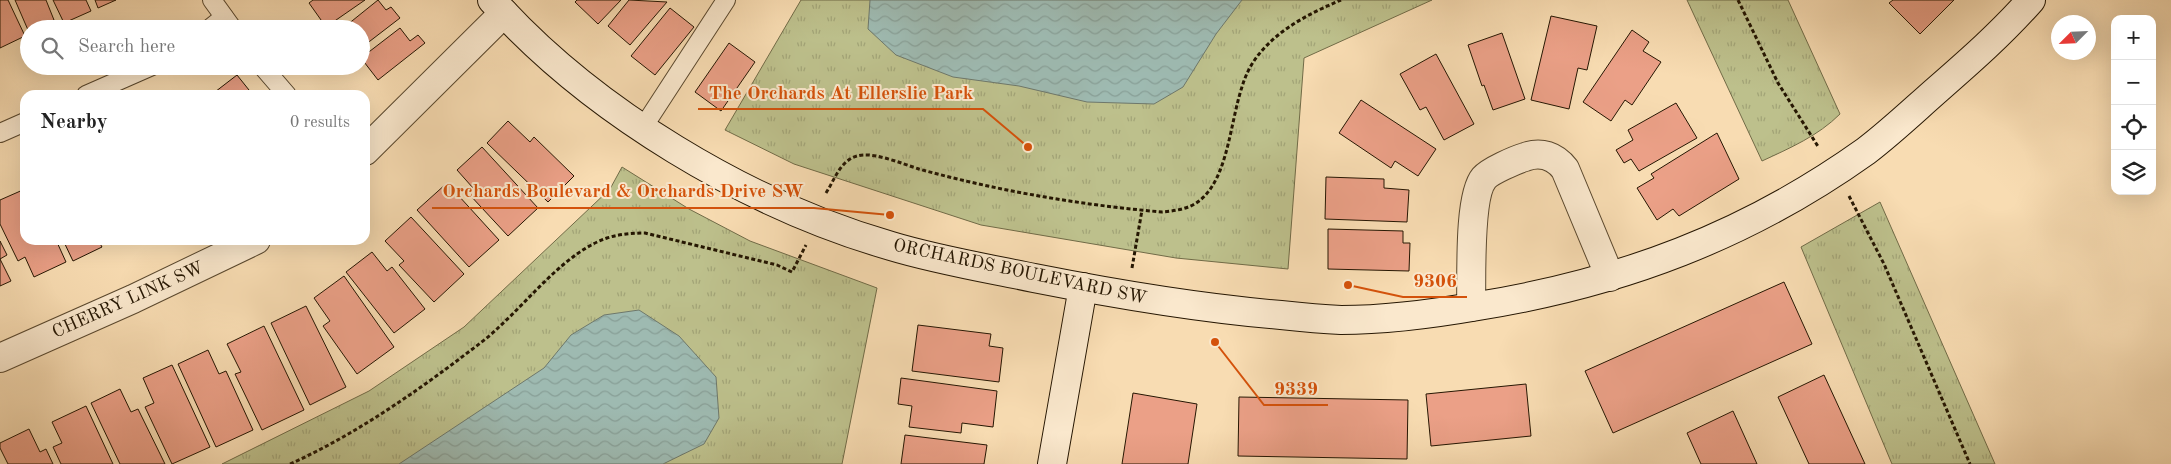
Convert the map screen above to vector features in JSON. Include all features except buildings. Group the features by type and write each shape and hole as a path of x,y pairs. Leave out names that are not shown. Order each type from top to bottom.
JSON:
{"street":[{"name":"ORCHARDS BOULEVARD SW","path":"498,7 546,54 588,91 642,129 766,198 857,235 889,246 943,260 1128,296 1247,312 1340,320 1431,315 1534,297 1610,277 1675,255 1729,232 1834,172 1893,130 1982,50 2031,0"},
{"path":"370,145 498,7"},
{"path":"1471,307 1475,200 1481,182 1486,176 1525,157 1536,154 1548,155 1557,160 1565,169 1610,277"},
{"name":"CHERRY LINK SW","path":"0,358 158,288 246,245"},
{"path":"1052,464 1083,287"}],"lane":[{"path":"212,0 227,20"},
{"path":"642,129 726,0"},
{"path":"97,90 132,75"},
{"path":"270,75 283,90"},
{"path":"0,133 20,124"}],"path":[{"path":"826,194 837,172 848,160 858,155 878,157 929,171 1052,198 1142,210 1176,211 1198,202 1210,189 1219,170 1242,85 1252,64 1276,36 1300,20 1341,0"},
{"path":"1738,0 1778,83 1821,151"},
{"path":"1845,188 1884,264 1970,464"},
{"path":"1132,268 1142,210"},
{"path":"290,464 334,442 408,396 498,328 564,265 589,247 606,238 623,234 645,233 777,265 792,272 806,244"}],"green space":[{"path":"801,0 1432,0 1304,58 1288,269 1176,258 981,225 794,164 725,130"},
{"path":"1687,0 1788,0 1840,114 1813,135 1762,161"},
{"path":"622,167 689,209 750,241 877,288 842,464 222,464 369,391 464,327 610,189"},
{"path":"1880,202 1995,464 1892,464 1801,247"}],"water":[{"path":"870,0 1242,0 1216,34 1183,87 1154,104 1087,102 1019,86 953,77 896,55 868,29"},
{"path":"639,310 679,336 716,377 719,418 704,444 663,464 399,464 544,368 571,335 604,315"}],"place":[{"name":"The Orchards At Ellerslie Park","path":"1028,147"},
{"name":"Orchards Boulevard & Orchards Drive SW","path":"890,215"},
{"name":"9306","path":"1348,285"},
{"name":"9339","path":"1215,342"}]}
